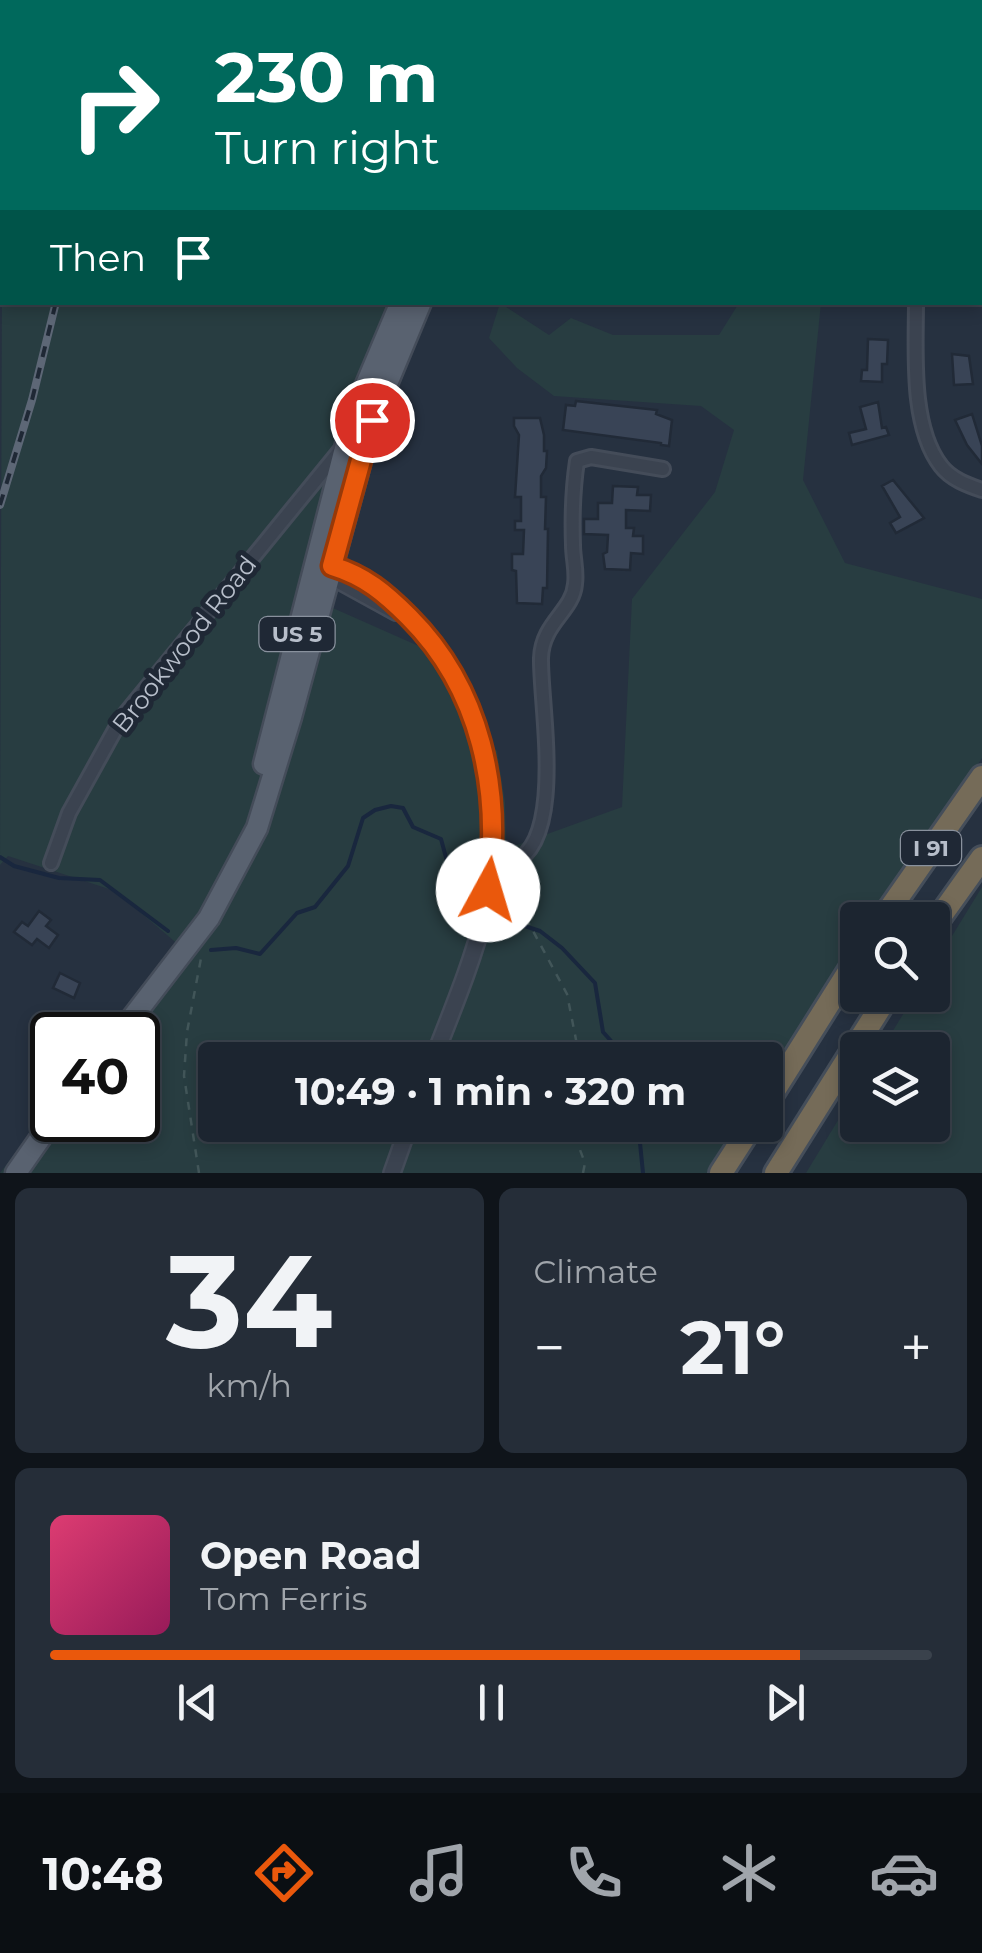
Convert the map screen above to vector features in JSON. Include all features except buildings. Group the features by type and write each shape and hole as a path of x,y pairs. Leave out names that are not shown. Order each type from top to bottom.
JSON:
{"highway":[{"name":"I 91","path":"895,902 982,777"},
{"name":"I 91","path":"950,903 982,858"},
{"path":"783,1076 840,986"},
{"path":"776,1173 877,1012"},
{"path":"721,1173 741,1142"}],"main road":[{"name":"US 5","path":"326,569 346,442 360,396 400,305"},
{"name":"US 5","path":"137,1012 202,928 235,871 372,420 420,305"},
{"path":"16,1173 38,1142"}],"street":[{"path":"916,305 919,402 928,440 942,467 963,484 982,490"},
{"name":"Brookwood Road","path":"50,863 69,813 121,719 346,442"},
{"path":"498,864 516,862 527,852 541,826 546,793 541,656 546,630 576,587 573,544 577,461 592,458 663,469"},
{"path":"326,569 424,632 458,679 476,720 498,864 439,1042"},
{"path":"392,1173 403,1142"}],"path":[{"path":"498,864 524,898 526,918 567,994 576,1042"},
{"path":"199,1173 184,1076 186,1032 202,953"},
{"path":"578,1142 585,1162 583,1173"}],"green space":[{"path":"2,305 410,305 337,433 299,593 448,659 464,727 497,751 505,802 506,849 622,807 632,599 715,492 734,430 701,406 554,396 517,368 489,338 499,305 549,335 571,318 613,335 719,335 738,305 821,305 803,480 845,563 982,599 982,758 887,902 840,902 840,972 783,1059 783,1042 198,1042 198,1142 729,1142 710,1173 0,1173 30,1134 30,1142 160,1142 160,1012 127,1012 180,946 115,891 8,856 0,865"},
{"path":"982,887 982,1173 806,1173 840,1117 840,1142 950,1142 950,1032 892,1032 904,1012 950,1012 950,939"}],"waterway":[{"path":"211,950 236,948 260,954 297,913 315,907 348,866 363,818 391,806 403,808 413,827 441,839 451,876 469,891"},
{"path":"0,857 14,866 59,878 100,880 168,931"},
{"path":"500,918 540,931 595,983 603,1032 612,1042"},
{"path":"640,1142 643,1173"}],"railway":[{"path":"0,505 55,305"}],"route":[{"path":"372,420 332,566 380,588 434,643 458,679 476,720 485,761 493,821 488,890"}]}
